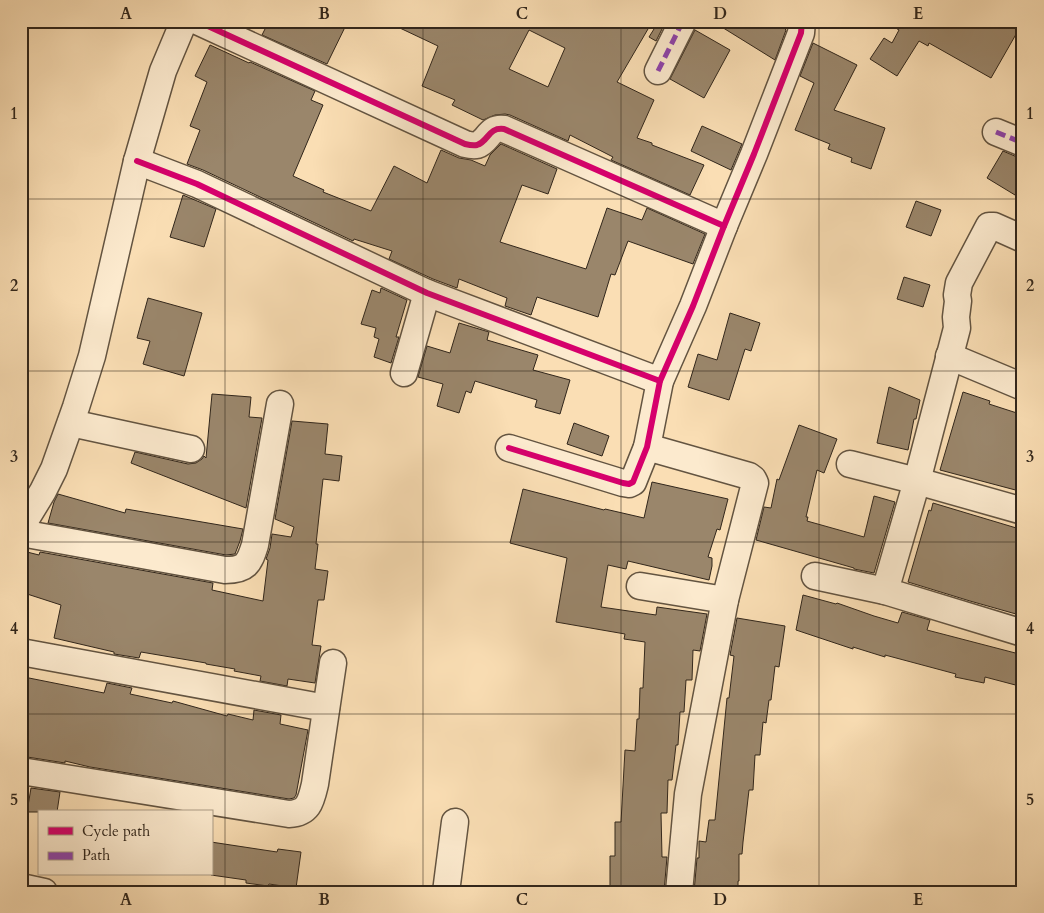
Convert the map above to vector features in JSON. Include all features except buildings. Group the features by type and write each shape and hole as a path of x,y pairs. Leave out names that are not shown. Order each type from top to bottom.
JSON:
{"street":[{"path":"21,527 54,469 71,423 92,356 137,161 163,71 184,21"},
{"path":"197,21 465,144 475,146 482,143 493,130 504,129 724,226"},
{"path":"658,71 683,21"},
{"path":"509,448 629,484 633,482 646,447 660,381 693,306 754,154 801,34 802,21"},
{"path":"996,132 1023,142"},
{"path":"137,161 197,184 427,293 660,381"},
{"path":"885,591 917,481 957,328 958,301 956,295 958,283 989,226 994,226 1023,240"},
{"path":"404,373 427,293"},
{"path":"949,356 1023,387"},
{"path":"21,534 225,570 243,568 251,558 255,545 280,404"},
{"path":"71,423 191,449"},
{"path":"646,447 749,476 754,479 755,483 726,600 688,794 679,892"},
{"path":"850,464 1023,511"},
{"path":"815,576 885,591 1023,633"},
{"path":"640,586 726,600"},
{"path":"21,652 326,708"},
{"path":"21,772 289,814 298,813 304,810 311,801 315,784 333,663"},
{"path":"446,892 455,822"},
{"path":"21,887 44,892"}],"marked path":[{"path":"658,71 683,21"},
{"path":"996,132 1023,143"}],"cycle path":[{"path":"197,21 465,144 477,145 495,130 504,129 724,226"},
{"path":"509,448 623,483 629,484 633,482 647,447 660,381 693,306 754,154 801,33 802,21"},
{"path":"137,161 197,184 427,293 660,381"}]}
